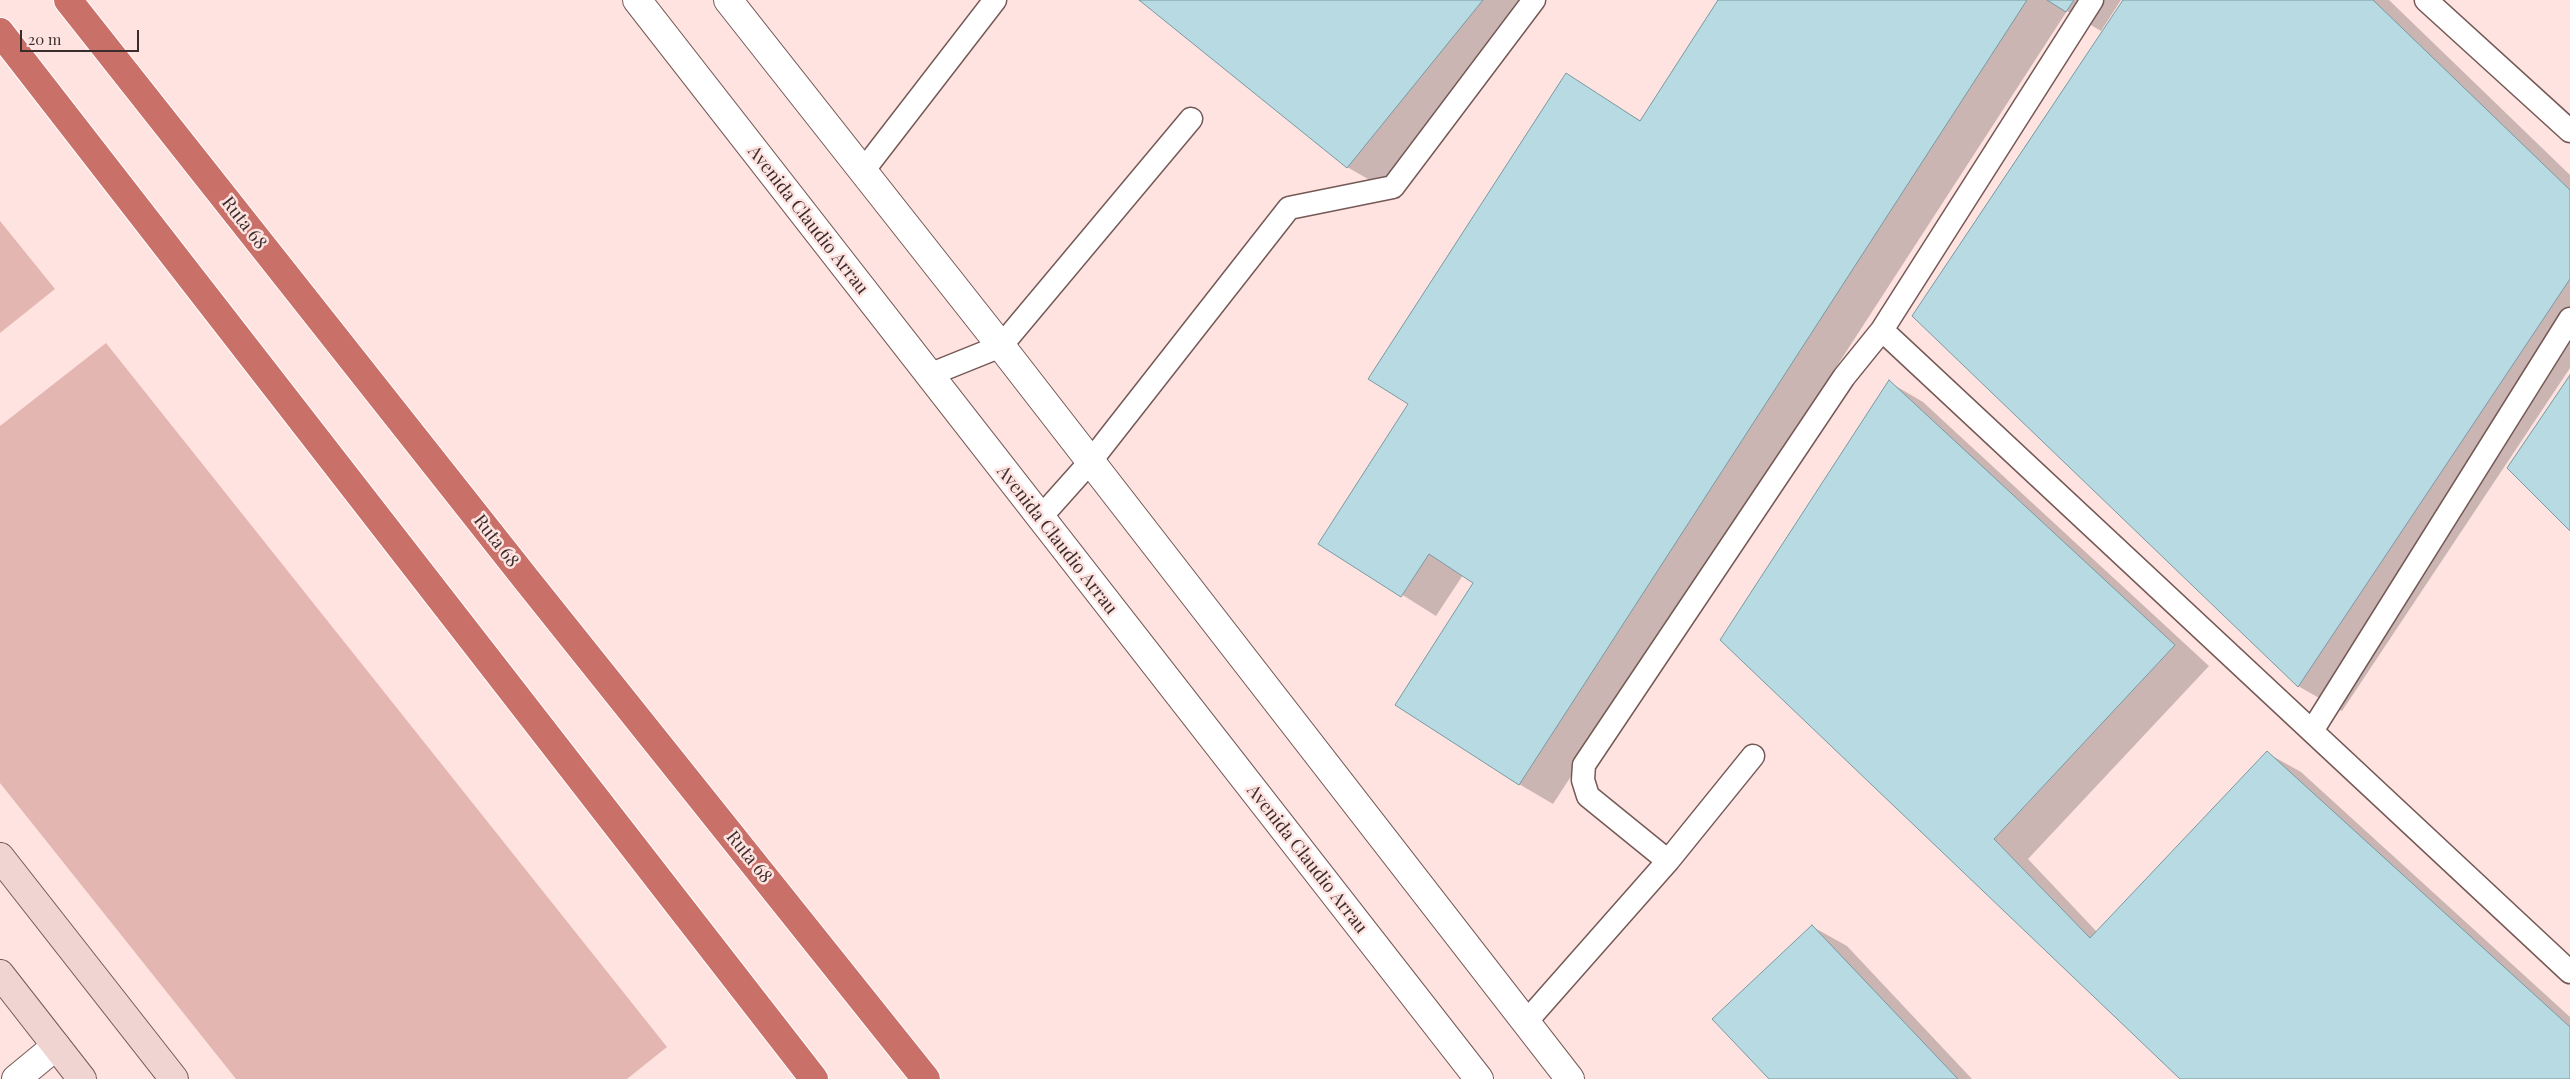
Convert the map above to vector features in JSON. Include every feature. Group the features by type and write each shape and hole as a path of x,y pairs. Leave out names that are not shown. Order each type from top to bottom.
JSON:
{"highway":[{"name":"Ruta 68","path":"68,0 526,579 926,1079"},
{"path":"0,32 814,1079"}],"main road":[{"path":"0,857 174,1079"},
{"path":"0,974 82,1079"}],"street":[{"name":"Avenida Claudio Arrau","path":"637,0 1479,1079"},
{"path":"728,0 1001,346 1570,1079"},
{"path":"16,1079 56,1046"}],"lane":[{"path":"863,170 995,0"},
{"path":"1040,518 1090,462 1289,208 1393,188 1534,0"},
{"path":"1668,861 1588,796 1583,780 1584,765 1844,376 1882,330 2092,0"},
{"path":"2426,0 2570,131"},
{"path":"929,375 1001,346 1191,119"},
{"path":"2312,731 2570,319"},
{"path":"1882,330 2570,972"},
{"path":"1526,1022 1668,861 1753,756"}],"shaded area":[{"path":"0,221 55,289 0,333"},
{"path":"106,343 667,1047 627,1079 236,1079 0,783 0,426"}],"building":[{"path":"1139,0 1483,0 1347,168"},
{"path":"1718,0 2027,0 1519,785 1395,705 1473,583 1429,554 1401,597 1318,544 1408,404 1368,379 1566,73 1640,121"},
{"path":"2047,0 2074,0 2066,12"},
{"path":"2123,0 2373,0 2570,190 2570,279 2298,687 1912,316"},
{"path":"2570,375 2570,531 2507,468"},
{"path":"1889,380 2175,645 1994,839 2090,938 2267,751 2570,1027 2570,1079 2180,1079 1720,640"},
{"path":"1812,925 1958,1079 1769,1079 1712,1019"}]}
